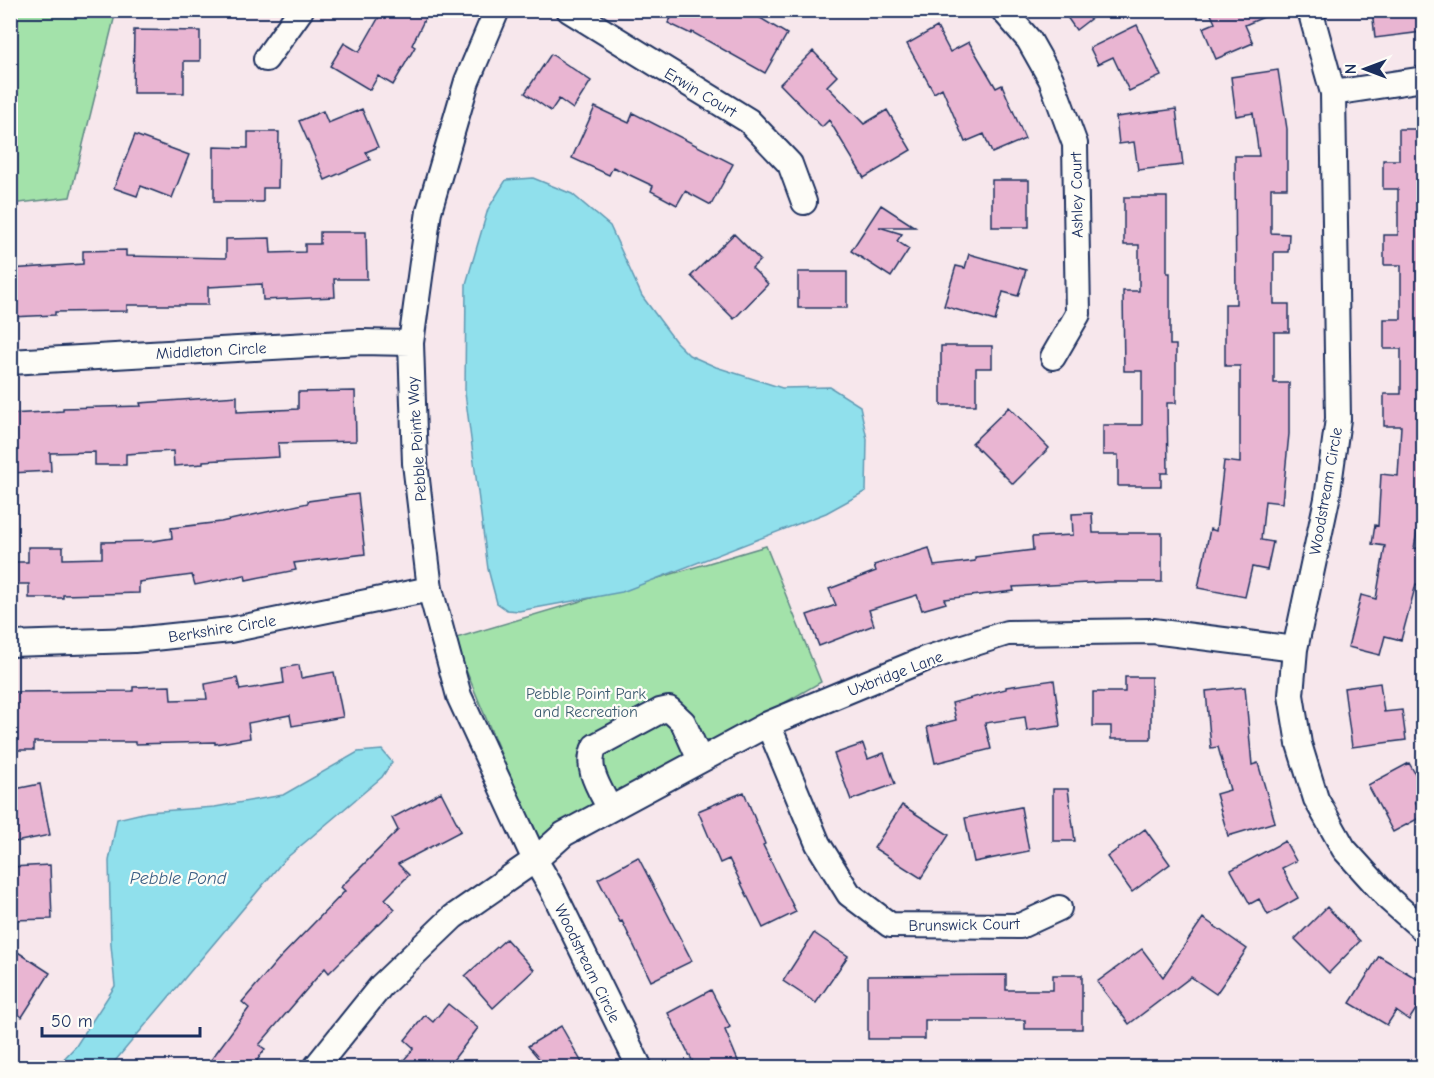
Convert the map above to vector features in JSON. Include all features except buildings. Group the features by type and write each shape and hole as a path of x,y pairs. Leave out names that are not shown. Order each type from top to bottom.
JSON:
{"street":[{"path":"267,59 301,10"},
{"name":"Pebble Pointe Way","path":"497,10 467,81 429,211 411,343 415,463 430,589 459,696 535,860"},
{"name":"Erwin Court","path":"568,10 749,121 790,164 804,202"},
{"name":"Ashley Court","path":"1003,10 1029,40 1051,79 1076,144 1078,314 1053,357"},
{"name":"Woodstream Circle","path":"1310,10 1333,93 1338,419 1327,500 1295,648 1291,694 1299,744 1316,799 1344,849 1390,900 1424,930"},
{"path":"1333,93 1424,79"},
{"name":"Middleton Circle","path":"10,362 360,342 411,343"},
{"name":"Berkshire Circle","path":"10,644 134,640 231,630 430,589"},
{"name":"Uxbridge Lane","path":"535,860 564,834 768,724 925,659 1007,633 1153,631 1295,648"},
{"path":"610,809 592,772 591,752 595,746 660,711 669,709 683,722 700,760"},
{"name":"Brunswick Court","path":"768,724 818,844 849,894 890,925 1020,926 1059,908"},
{"path":"315,1068 381,986 453,916 535,860"},
{"name":"Woodstream Circle","path":"535,860 551,887 640,1068"}],"green space":[{"path":"10,11 116,11 70,197 11,204"},
{"name":"Pebble Point Park and Recreation","path":"766,546 821,682 538,843 453,639"}],"water":[{"path":"533,178 572,194 610,226 642,296 676,342 689,355 716,367 782,388 830,387 860,406 867,439 866,491 826,513 622,592 519,611 507,610 497,603 488,569 465,393 466,284 488,209 506,180"},
{"name":"Pebble Pond","path":"382,750 392,762 382,777 284,860 110,1067 56,1067 76,1046 115,986 111,945 109,861 117,819 147,812 215,807 283,795 358,752"}]}
